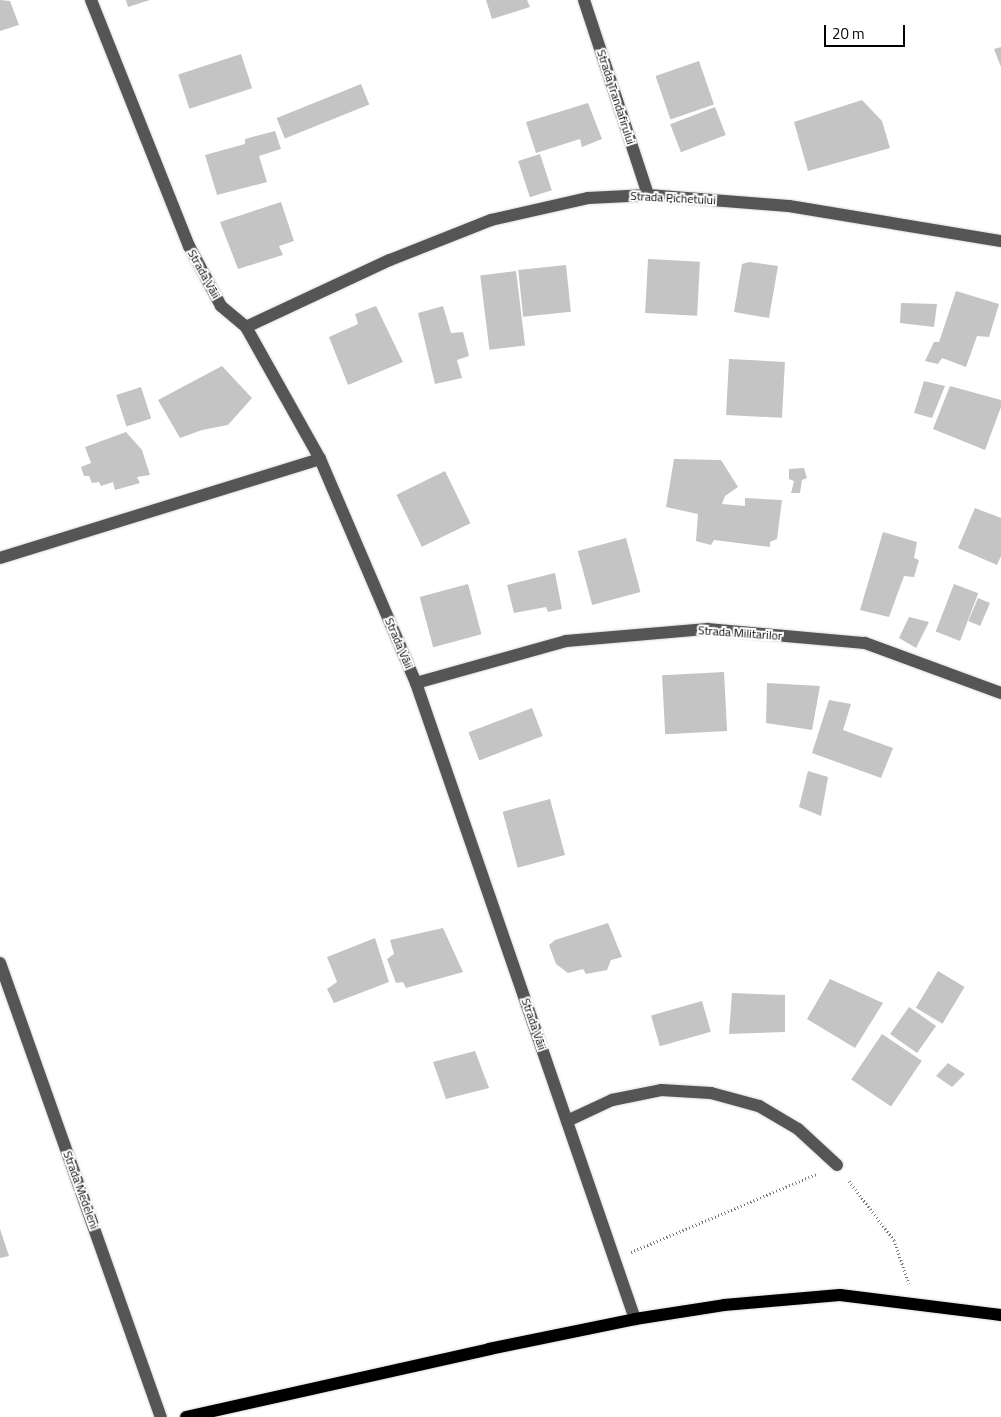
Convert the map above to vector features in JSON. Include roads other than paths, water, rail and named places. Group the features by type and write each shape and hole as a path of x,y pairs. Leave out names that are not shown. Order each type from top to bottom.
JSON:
{"main road":[{"path":"186,1417 489,1349 635,1319 724,1305 840,1295 1001,1315"}],"street":[{"name":"Strada Văii","path":"91,0 189,246 221,306 246,327 320,459 416,683 635,1319"},
{"name":"Strada Trandafirului","path":"584,0 648,195"},
{"name":"Strada Pichetului","path":"246,327 390,260 491,220 588,198 648,195 789,206 1001,241"},
{"path":"0,558 320,459"},
{"name":"Strada Militarilor","path":"416,683 566,641 707,629 865,643 1001,693"},
{"name":"Strada Medeleni","path":"0,963 162,1417"},
{"path":"567,1122 612,1100 661,1090 711,1093 758,1106 798,1129 837,1165"}]}
